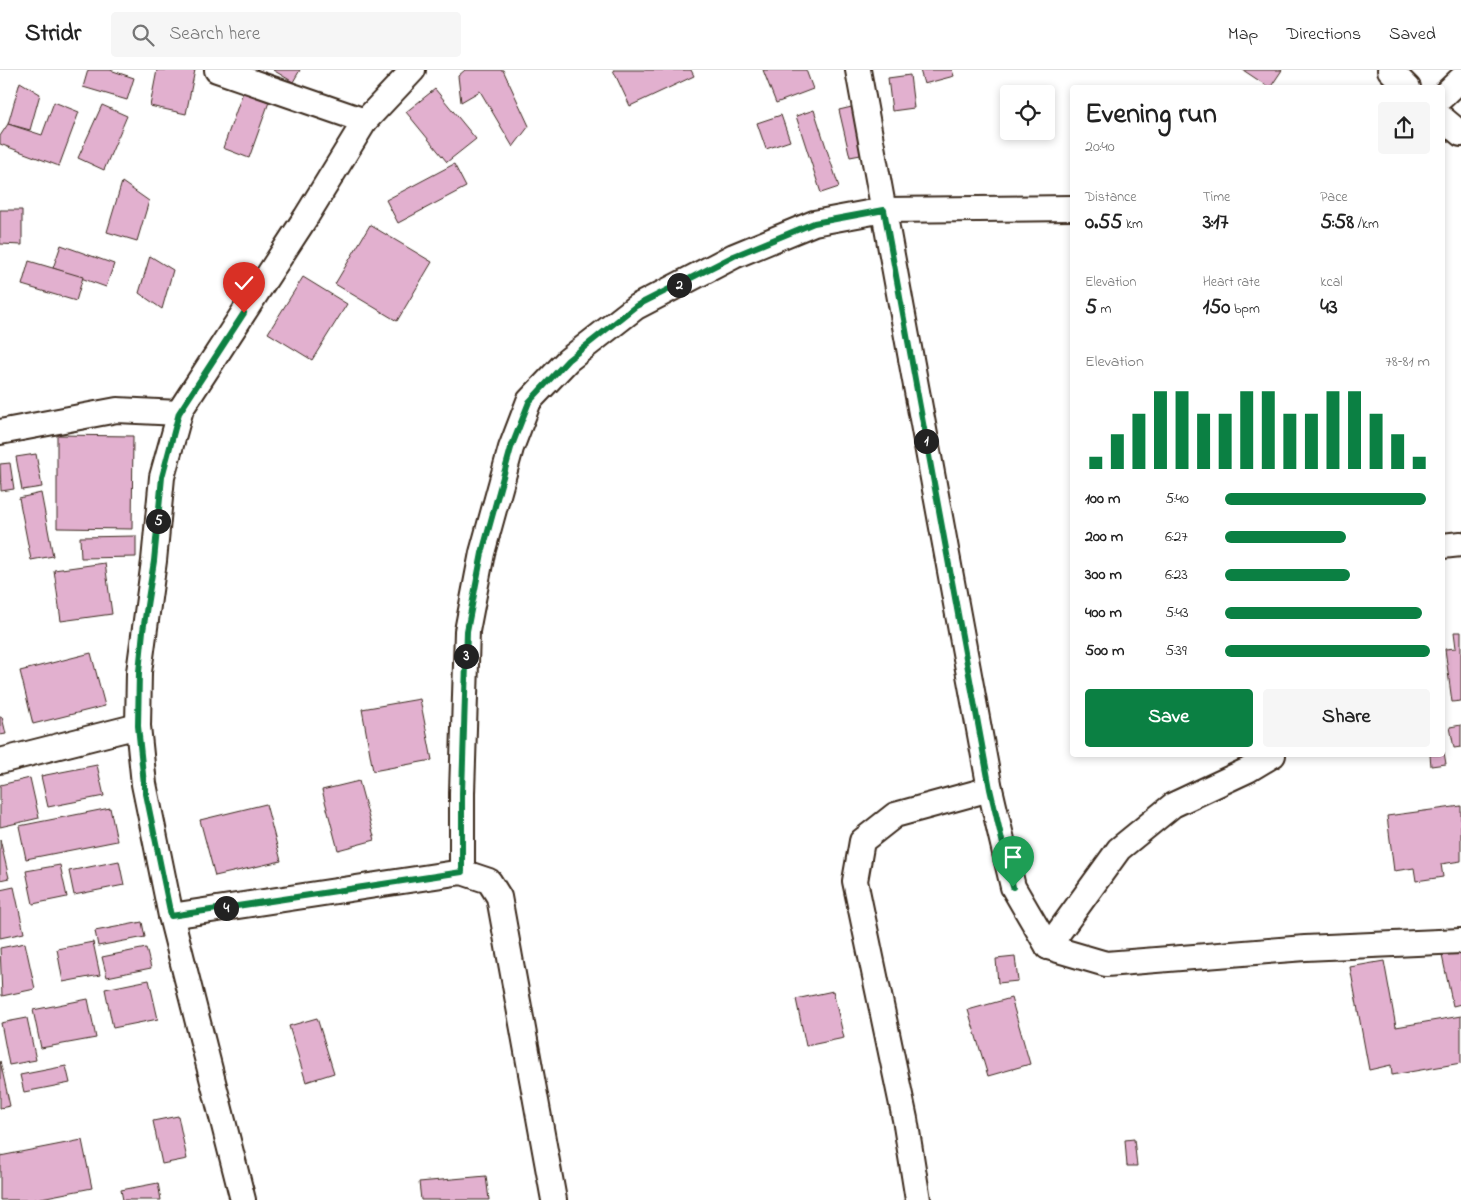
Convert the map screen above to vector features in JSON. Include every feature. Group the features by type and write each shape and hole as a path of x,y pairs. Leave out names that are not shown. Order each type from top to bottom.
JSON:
{"street":[{"path":"217,70 365,121"},
{"path":"243,1200 171,916 144,784 138,726 142,639 154,561 162,477 179,413 306,217 365,121 413,70"},
{"path":"858,70 990,789 1013,887 1048,947 1106,964 1305,948 1461,940"},
{"path":"1390,70 1405,85"},
{"path":"1445,93 1461,79"},
{"path":"1445,121 1461,134"},
{"path":"462,872 462,793 467,631 482,553 505,467 529,402 568,360 636,306 734,256 814,223 884,210 1070,208"},
{"path":"0,432 117,410 179,413"},
{"path":"1445,546 1461,544"},
{"path":"0,761 138,726"},
{"path":"1048,947 1119,849 1173,805 1248,770 1271,757"},
{"path":"918,1200 905,1119 855,881 856,873 862,841 894,815 990,789"},
{"path":"171,916 462,872 489,881 499,897 554,1200"}],"building":[{"path":"88,70 110,70 134,78 127,100 83,87"},
{"path":"157,70 195,70 186,114 150,106"},
{"path":"273,70 300,70 293,82"},
{"path":"465,70 503,70 529,126 513,147 480,91 461,102 458,76"},
{"path":"613,70 691,70 694,76 630,106"},
{"path":"763,70 806,70 813,89 776,103"},
{"path":"920,70 952,70 954,76 924,84"},
{"path":"1243,70 1282,70 1272,85 1266,85"},
{"path":"910,75 914,108 892,111 888,78"},
{"path":"20,82 40,94 30,130 8,124"},
{"path":"435,89 476,139 447,162 406,112"},
{"path":"243,92 269,102 249,158 223,148"},
{"path":"54,102 79,112 59,166 0,144 0,136 8,124 42,135"},
{"path":"102,105 127,116 104,170 78,158"},
{"path":"856,106 866,154 850,157 839,110"},
{"path":"814,110 839,187 821,193 796,116"},
{"path":"781,115 790,141 766,149 757,123"},
{"path":"454,164 466,187 398,223 386,200"},
{"path":"122,182 149,201 137,241 107,232"},
{"path":"0,210 22,210 22,245 0,244"},
{"path":"370,225 432,262 397,321 335,284"},
{"path":"61,245 114,264 106,287 53,268"},
{"path":"150,256 173,270 162,309 139,293"},
{"path":"29,261 83,277 76,301 22,285"},
{"path":"303,277 347,304 312,360 268,333"},
{"path":"57,435 133,436 132,529 57,528"},
{"path":"36,454 42,487 22,490 16,457"},
{"path":"10,463 14,489 1,491 0,464"},
{"path":"41,493 53,556 31,560 19,498"},
{"path":"136,536 136,557 81,558 80,537"},
{"path":"105,563 112,614 61,621 54,570"},
{"path":"1454,632 1461,632 1461,701 1452,702 1445,649 1456,648"},
{"path":"91,653 105,706 33,724 20,671"},
{"path":"420,699 432,760 373,771 362,709"},
{"path":"0,717 2,717 6,734 0,735"},
{"path":"1461,725 1461,747 1454,748 1450,727"},
{"path":"1430,757 1445,757 1446,764 1431,766"},
{"path":"97,765 104,796 48,807 41,776"},
{"path":"30,778 39,818 0,827 0,785"},
{"path":"359,781 375,840 338,850 322,790"},
{"path":"266,804 281,861 215,876 200,820"},
{"path":"1461,806 1461,861 1441,864 1443,877 1416,881 1414,868 1394,871 1387,816"},
{"path":"110,808 117,841 26,859 19,826"},
{"path":"0,839 9,878 0,880"},
{"path":"119,861 124,885 74,895 69,871"},
{"path":"60,865 67,897 33,904 26,871"},
{"path":"14,887 24,933 0,938 0,890"},
{"path":"142,922 145,937 98,946 95,931"},
{"path":"93,942 100,975 63,982 57,949"},
{"path":"25,943 35,989 2,996 0,948"},
{"path":"1461,947 1461,1004 1453,1006 1441,951"},
{"path":"146,948 151,968 107,977 102,957"},
{"path":"1015,957 1018,981 998,983 996,959"},
{"path":"1384,961 1396,1027 1461,1016 1461,1063 1392,1075 1391,1065 1369,1070 1350,967"},
{"path":"149,980 158,1019 113,1028 105,989"},
{"path":"833,991 844,1038 806,1046 796,999"},
{"path":"1011,998 1030,1064 988,1076 968,1010"},
{"path":"88,999 96,1038 41,1048 33,1010"},
{"path":"27,1018 36,1060 9,1065 1,1023"},
{"path":"317,1018 334,1073 306,1082 289,1026"},
{"path":"0,1061 10,1106 0,1108"},
{"path":"66,1066 70,1083 24,1092 20,1075"},
{"path":"178,1116 187,1159 162,1164 153,1121"},
{"path":"1134,1139 1137,1166 1127,1166 1125,1140"},
{"path":"82,1140 92,1188 31,1200 0,1200 0,1156"},
{"path":"486,1176 489,1200 421,1200 419,1182"},
{"path":"158,1183 161,1200 123,1200 121,1190"}],"route":[{"path":"244,313 179,413 162,477 154,561 143,631 139,672 138,726 144,784 171,916 462,872 462,793 467,631 482,553 511,448 529,402 568,360 636,306 734,256 814,223 884,210 990,789 1013,887"}]}
